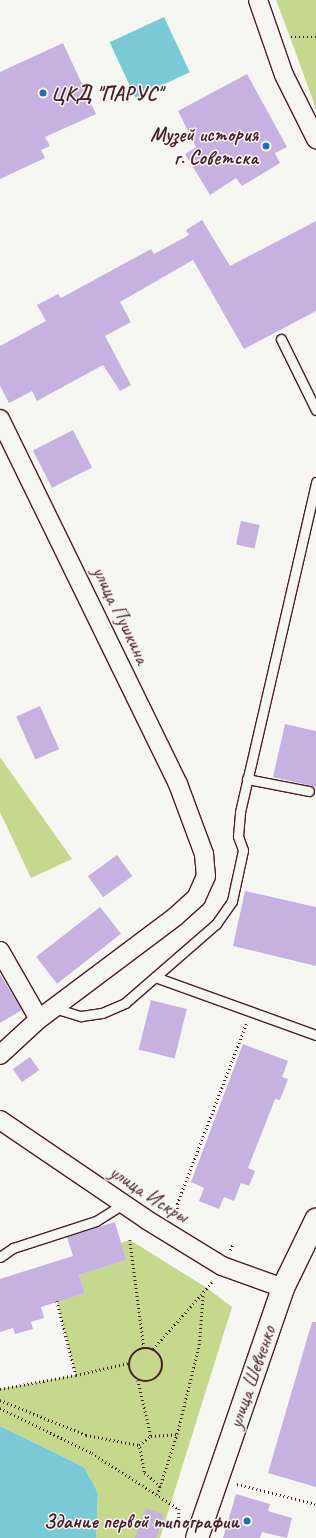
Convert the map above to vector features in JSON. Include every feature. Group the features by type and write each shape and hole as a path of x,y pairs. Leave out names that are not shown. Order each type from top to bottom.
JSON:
{"main road":[{"name":"улица Шевченко","path":"188,1534 217,1479 283,1288 316,1220"}],"street":[{"path":"258,0 284,75 316,139"},
{"name":"улица Пушкина","path":"0,419 178,784 204,854 206,876 196,898 39,1019 0,1055"},
{"path":"0,951 39,1019"},
{"name":"улица Искры","path":"0,1120 123,1204 222,1266 283,1288"}],"lane":[{"path":"281,339 316,410"},
{"path":"54,1008 82,1016 102,1013 124,1003 216,924 232,901 243,850 238,836 240,812 316,482"},
{"path":"247,779 309,791"},
{"path":"155,977 316,1035"},
{"path":"0,1257 13,1248 96,1221 123,1204"}],"path":[{"path":"292,44 290,37 316,37"},
{"path":"177,1213 177,1204 250,1012"},
{"path":"130,1240 144,1348"},
{"path":"153,1350 203,1294 222,1266"},
{"path":"157,1495 177,1434 199,1345 203,1294"},
{"path":"57,1302 76,1375"},
{"path":"137,1380 153,1381 161,1374 161,1358 153,1350 144,1348 132,1354 129,1363 130,1371 137,1380 152,1436"},
{"path":"0,1389 76,1375 129,1363"},
{"path":"0,1400 86,1435 139,1444 152,1436 177,1434"},
{"path":"0,1408 92,1453 179,1509 188,1534"},
{"path":"139,1444 144,1472 160,1487"},
{"path":"217,1479 316,1504"}],"green space":[{"path":"276,0 316,0 316,109 290,37"},
{"path":"0,757 72,859 31,878 0,812"},
{"path":"130,1240 207,1288 232,1307 160,1538 96,1538 98,1493 84,1467 0,1426 0,1389 76,1375 57,1301 85,1293 79,1275 126,1260 121,1243"}],"water":[{"path":"164,17 190,72 135,98 110,42"},
{"path":"0,1426 84,1467 98,1493 96,1538 0,1538"}],"building":[{"name":"ЦКД \"ПАРУС\"","path":"63,43 96,114 45,137 50,146 41,150 45,158 0,179 0,72"},
{"path":"247,74 287,147 275,153 280,163 242,186 236,178 210,195 185,154 196,147 178,111"},
{"path":"202,220 230,266 316,221 316,311 244,349 193,260 120,302 131,322 105,336 131,385 120,391 103,365 37,401 32,391 9,403 0,386 0,346 46,321 37,305 58,294 61,298 151,249 154,254 189,235 186,230"},
{"path":"73,430 92,467 52,488 33,450"},
{"path":"241,521 260,525 255,548 236,544"},
{"path":"40,706 59,749 35,760 16,717"},
{"path":"285,724 316,731 316,787 273,777"},
{"path":"117,855 132,876 103,897 88,876"},
{"path":"245,891 316,907 316,966 233,946"},
{"path":"100,907 121,934 57,984 36,957"},
{"path":"0,974 22,1010 0,1023"},
{"path":"151,1000 187,1009 175,1058 139,1049"},
{"path":"243,1044 288,1061 282,1077 288,1079 280,1100 275,1099 248,1168 255,1171 249,1186 241,1183 234,1201 224,1197 219,1209 199,1201 204,1188 191,1182"},
{"path":"30,1057 39,1070 22,1082 13,1069"},
{"path":"115,1222 126,1260 79,1275 85,1293 41,1307 44,1318 31,1322 33,1329 15,1334 13,1328 0,1332 0,1279 73,1256 67,1237"},
{"path":"312,1322 316,1322 316,1487 268,1473"},
{"name":"Здание первой типографии","path":"236,1494 270,1504 268,1511 292,1518 287,1538 262,1532 260,1538 223,1538"},
{"path":"146,1508 164,1515 156,1538 135,1538"}],"place":[{"name":"ЦКД \"ПАРУС\"","path":"43,93"},
{"name":"Музей история г. Советска","path":"266,146"},
{"name":"Здание первой типографии","path":"247,1521"}]}
